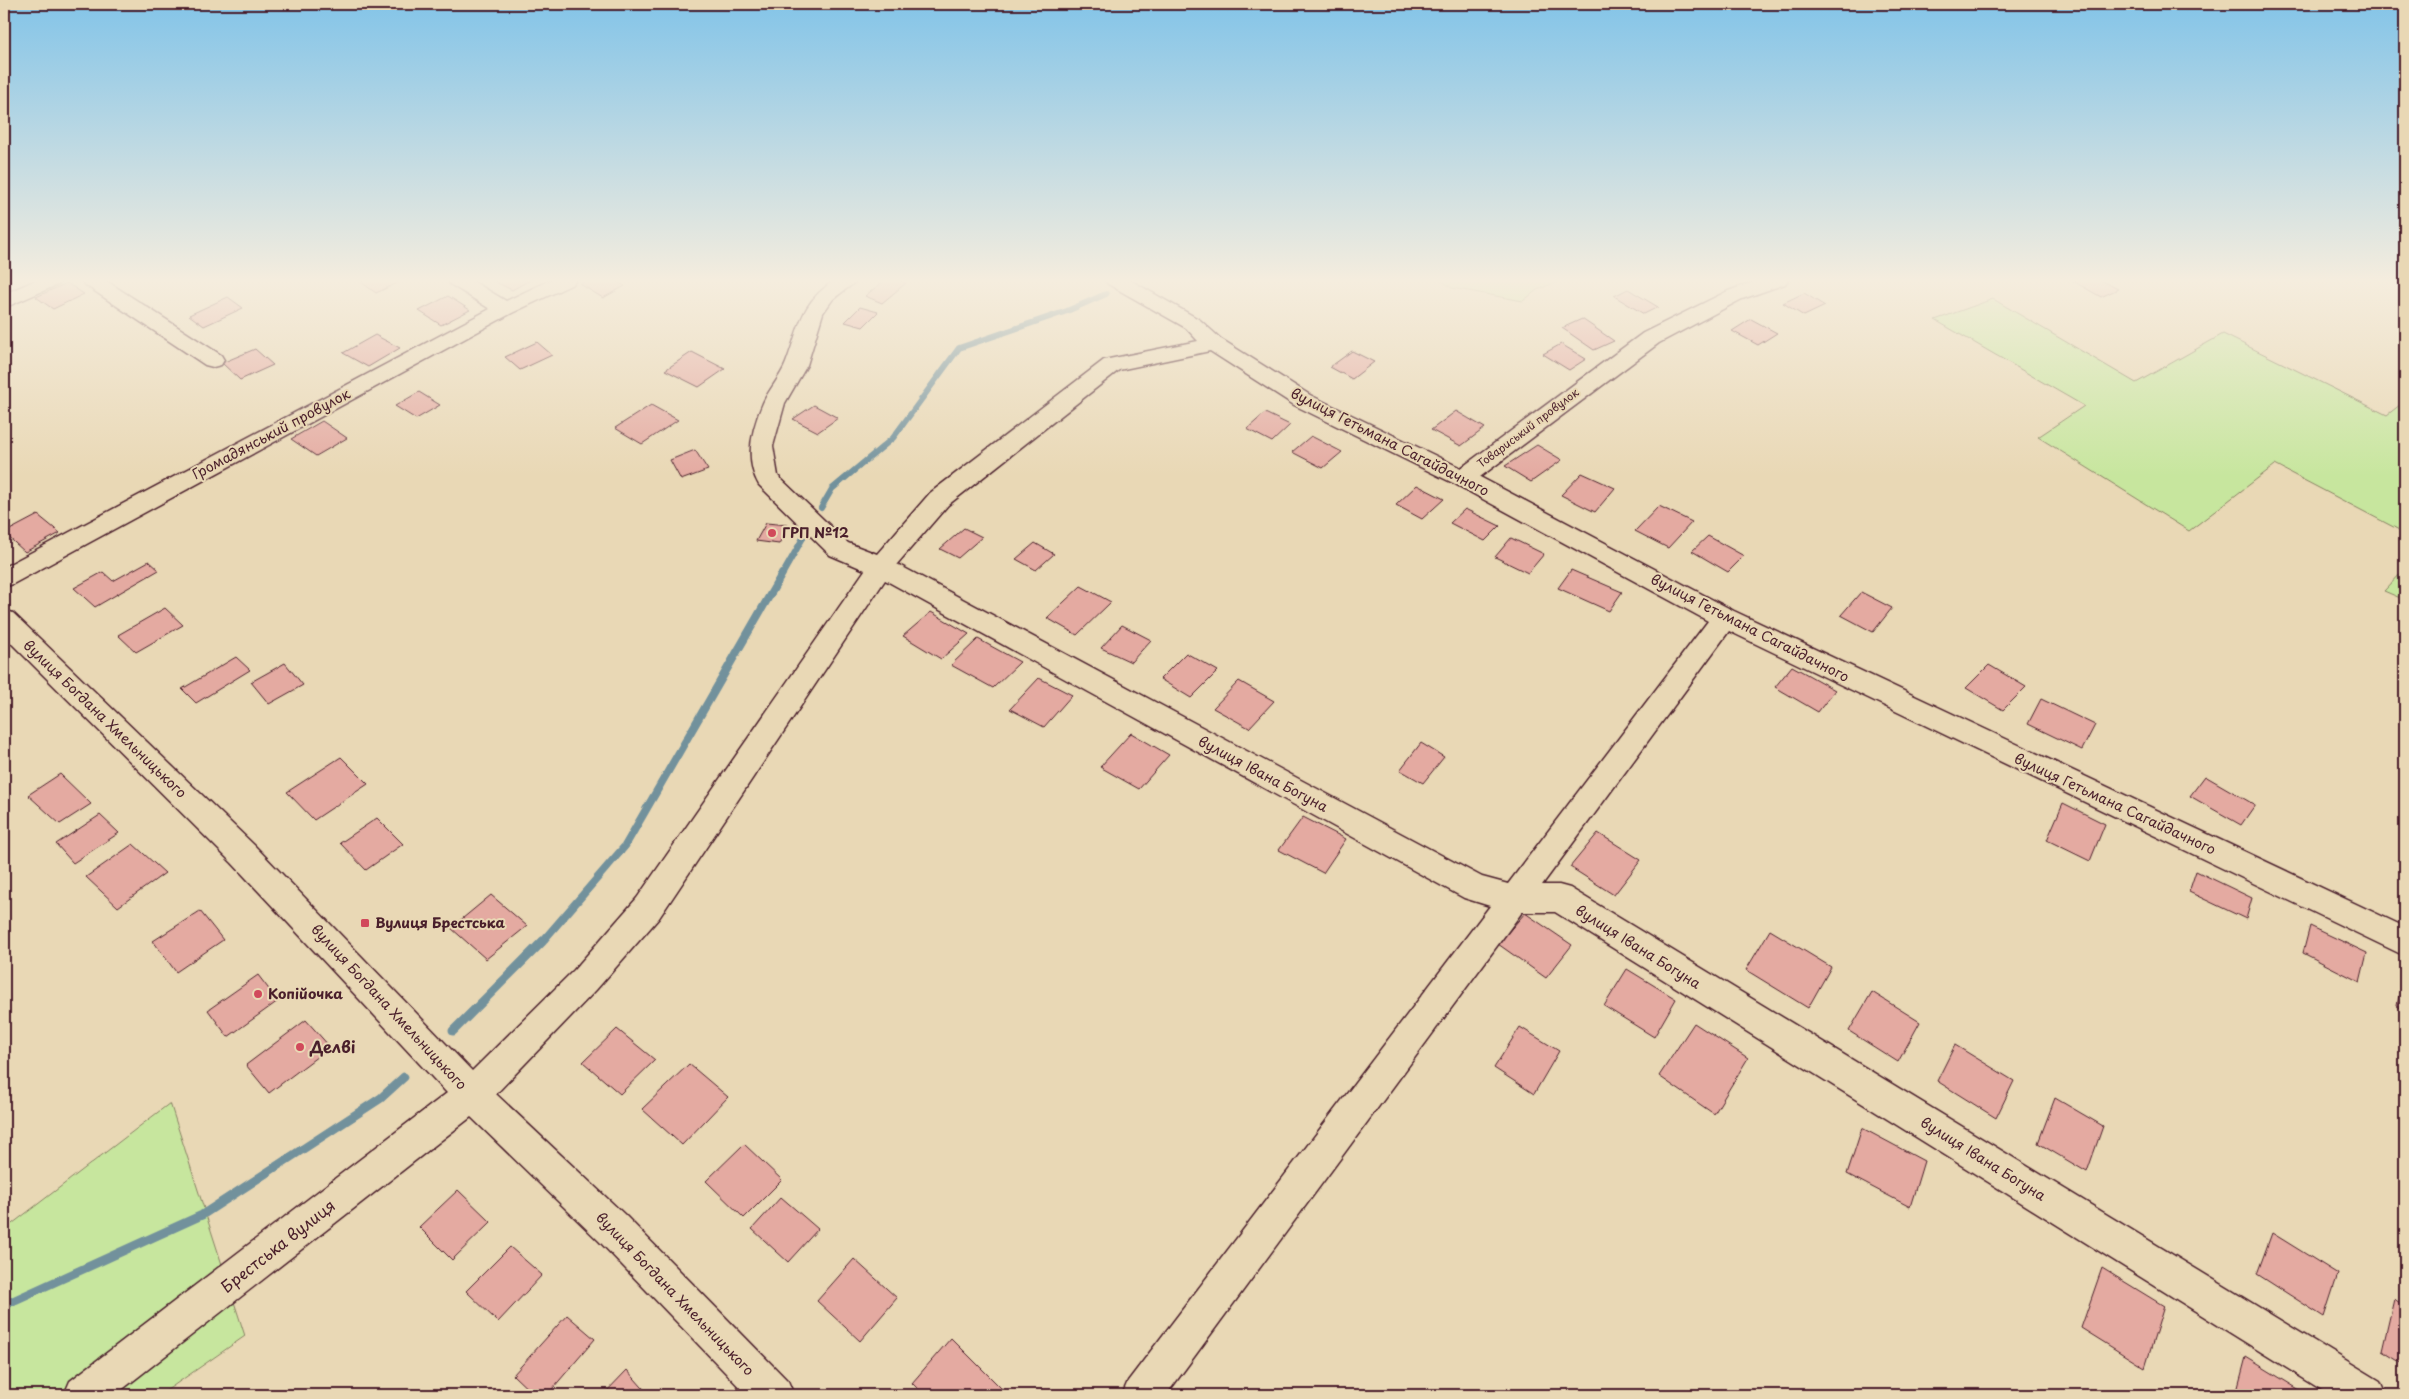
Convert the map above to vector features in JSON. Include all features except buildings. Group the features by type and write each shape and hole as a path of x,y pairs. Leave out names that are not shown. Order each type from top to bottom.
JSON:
{"street":[{"path":"191,345 213,360"},
{"name":"Громадянський провулок","path":"4,578 437,345"},
{"path":"802,345 796,365 774,403 761,446 767,479 839,549 881,566"},
{"name":"Брестська вулиця","path":"84,1395 472,1095 585,980 648,908 881,566 939,499 1112,365 1207,345"},
{"name":"вулиця Гетьмана Сагайдачного","path":"1215,345 1302,400 1463,478 1725,618 2405,942"},
{"name":"Товариський провулок","path":"1463,478 1641,345"},
{"name":"вулиця Івана Богуна","path":"881,566 1475,888 1514,899 1559,898 2366,1395"},
{"path":"1142,1395 1725,618"},
{"name":"вулиця Богдана Хмельницького","path":"4,620 243,854 472,1095 612,1228 774,1395"}],"green space":[{"path":"1979,345 2072,345 2136,383 2203,345 2246,345 2387,415 2405,401 2405,533 2275,465 2189,531 2038,437 2084,406"},
{"path":"2405,569 2405,600 2384,591"},
{"path":"170,1103 245,1336 160,1395 4,1395 4,1230"}],"waterway":[{"path":"821,508 832,489 893,438 959,348 967,345"},
{"path":"782,575 803,538"},
{"path":"542,942 625,846 782,574"},
{"path":"453,1031 542,942"},
{"path":"4,1305 202,1215 381,1098 404,1077"}],"place":[{"name":"ГРП №12","path":"772,533"},
{"name":"Вулиця Брестська","path":"365,923"},
{"name":"Копійочка","path":"258,994"},
{"name":"Делві","path":"300,1047"}]}
